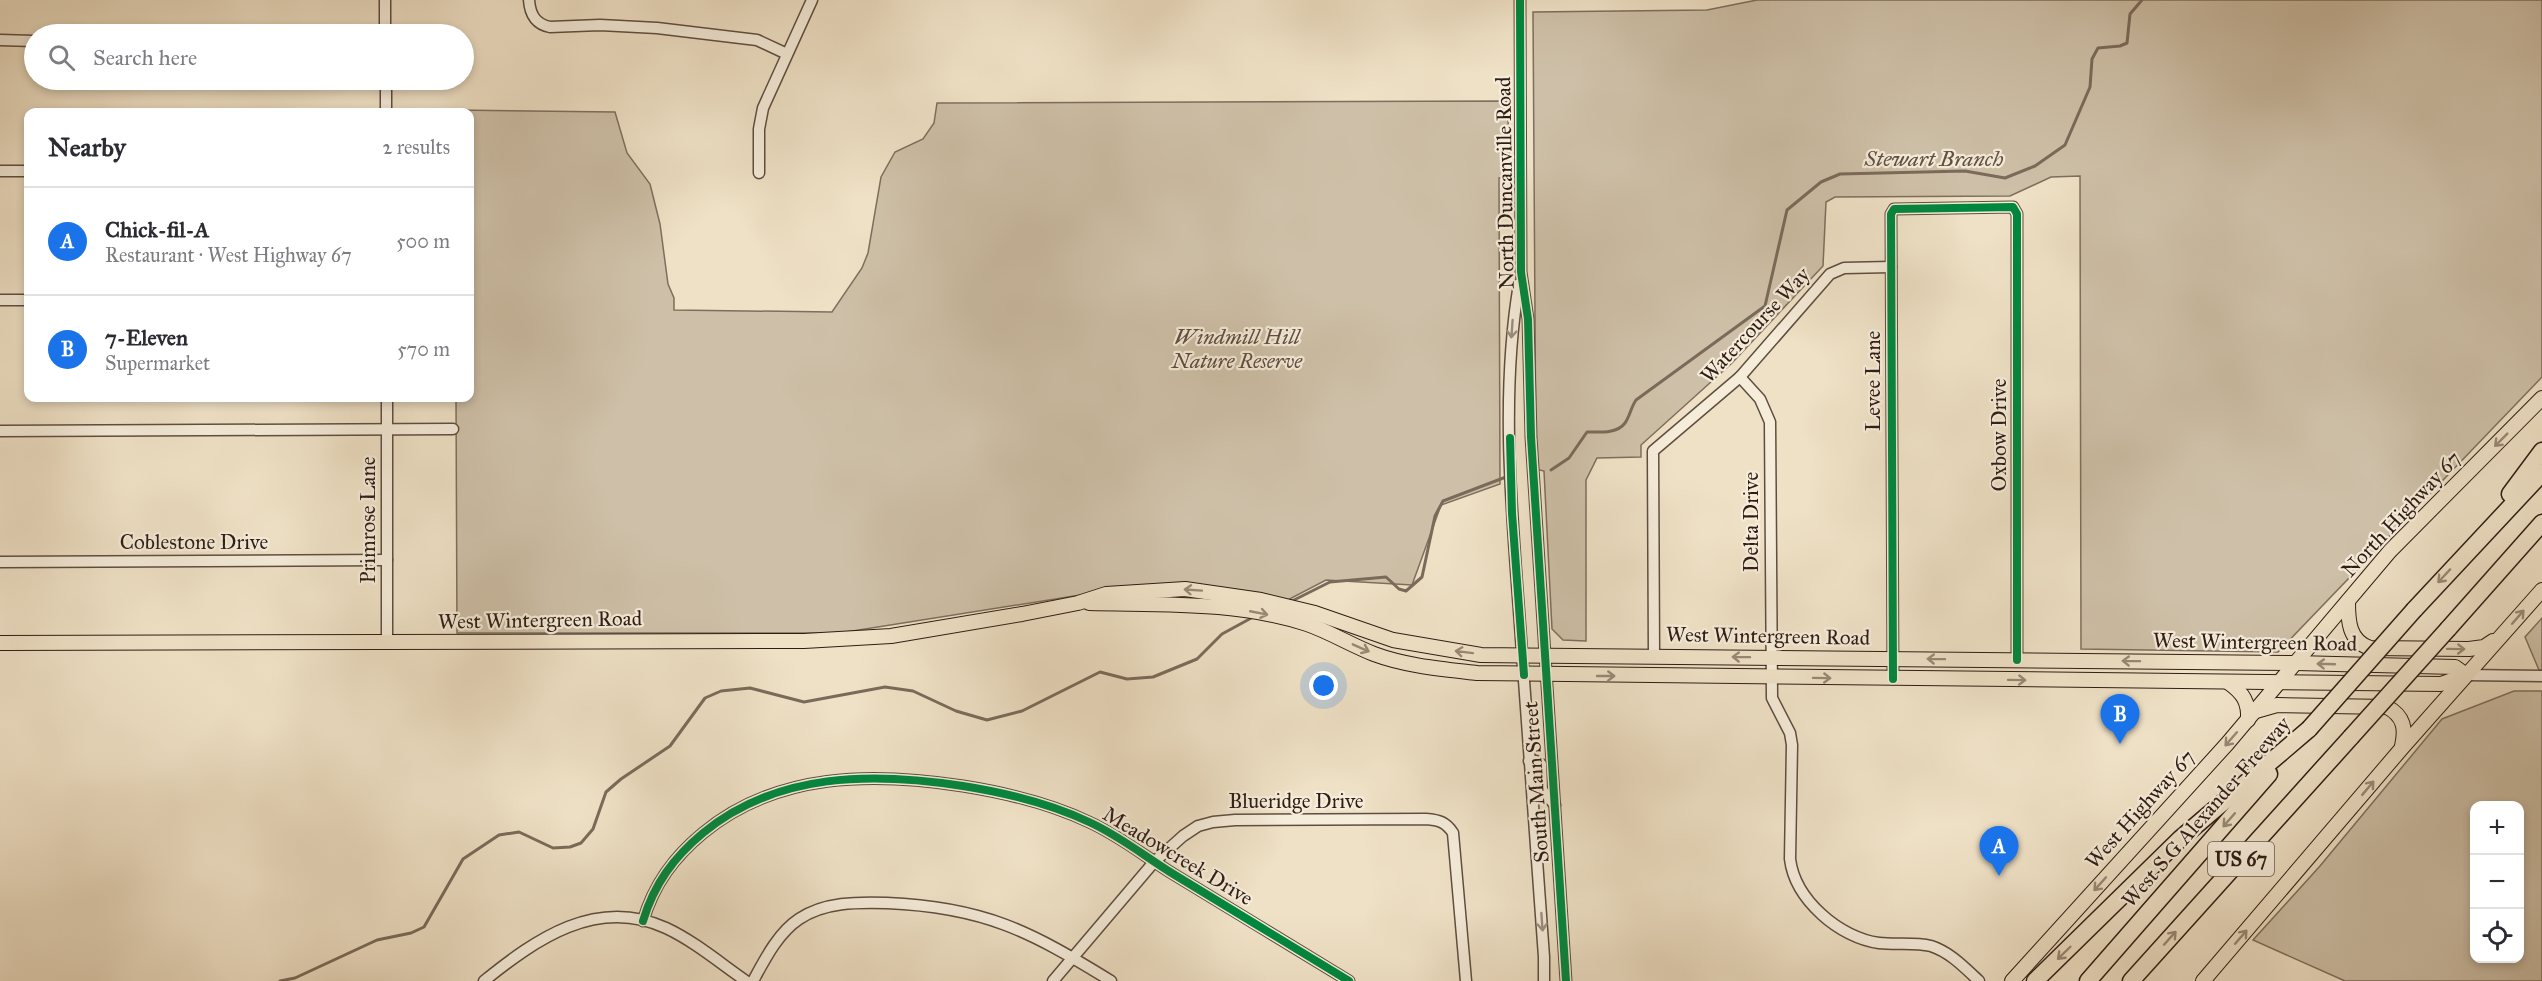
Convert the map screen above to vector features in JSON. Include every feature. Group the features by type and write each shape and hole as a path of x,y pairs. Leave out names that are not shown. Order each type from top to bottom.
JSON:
{"highway":[{"path":"2475,543 2542,451"},
{"name":"US 67","path":"2475,543 2542,473"},
{"name":"US 67","path":"2131,981 2542,523"},
{"path":"2470,604 2542,540"},
{"name":"West S G Alexander Freeway","path":"2088,981 2358,672 2475,543"},
{"path":"2035,981 2180,839 2309,729"}],"main road":[{"name":"North Highway 67","path":"2296,663 2390,551 2542,398"},
{"name":"West Wintergreen Road","path":"0,643 804,641 891,636 1078,603 1106,594 1185,589 1250,598 1319,615 1369,634 1426,647 1481,655 2296,663 2455,668 2466,675"},
{"path":"2203,981 2402,748 2542,590"},
{"path":"2348,602 2348,624 2355,639 2362,646 2370,648 2469,649 2484,647 2503,635"},
{"name":"West Wintergreen Road","path":"1078,603 1210,606 1246,610 1307,624 1375,654 1408,664 1477,673 1547,676 2441,684 2466,675"},
{"path":"2094,661 2094,681"},
{"name":"West Highway 67","path":"2012,981 2296,663"},
{"path":"2229,682 2245,697 2251,716 2277,705 2387,707 2403,723 2405,732 2402,748"}],"street":[{"path":"385,0 385,24"},
{"path":"529,0 534,18 542,26 657,28 757,40 787,54"},
{"path":"759,173 759,129 763,108 812,0"},
{"name":"North Duncanville Road","path":"1520,0 1521,272 1528,320 1531,437"},
{"path":"0,40 24,41"},
{"path":"386,90 386,108"},
{"path":"0,171 24,171"},
{"name":"Levee Lane","path":"1893,679 1891,214 1894,208 2013,207 2016,211"},
{"name":"Oxbow Drive","path":"2016,211 2017,660"},
{"name":"Watercourse Way","path":"1654,656 1653,451 1740,377 1830,274 1844,268 1892,267"},
{"name":"North Duncanville Road","path":"1510,438 1513,320 1521,272"},
{"path":"0,300 24,300"},
{"name":"Delta Drive","path":"1740,377 1760,399 1770,422 1772,698 1790,733 1792,745 1791,864 1816,910 1832,924 1863,940 1931,946 1946,953 1980,981"},
{"name":"Primrose Lane","path":"387,402 387,643"},
{"path":"0,431 453,429"},
{"path":"1510,438 1531,437"},
{"name":"South Main Street","path":"1531,437 1566,981"},
{"name":"South Main Street","path":"1510,438 1512,513 1544,981"},
{"name":"Coblestone Drive","path":"0,562 387,560"},
{"path":"2466,675 2542,676"},
{"path":"1529,761 1536,761 1540,764 1542,790 1555,805"},
{"name":"Meadowcreek Drive","path":"643,921 650,897 663,875 692,842 726,815 784,789 804,784 854,777 946,783 1037,801 1100,827 1348,981"},
{"name":"Blueridge Drive","path":"1053,981 1154,862 1198,826 1235,820 1439,820 1448,825 1453,833 1455,844 1466,981"},
{"path":"1537,863 1559,863"},
{"path":"753,981 774,945 798,920 815,911 853,903 930,905 970,913 1018,928 1072,956 1112,981"},
{"path":"484,981 524,950 562,928 600,918 630,918 668,929 746,981"}],"green space":[{"path":"1757,0 2542,0 2542,377 2278,652 2081,649 2080,176 2051,177 2010,196 1835,197 1826,202 1823,266 1732,363 1641,445 1641,457 1597,458 1586,480 1586,641 1563,640 1552,629 1544,471 1536,469 1533,12 1707,10"},
{"name":"Windmill Hill Nature Reserve","path":"1507,101 1511,177 1499,178 1500,484 1441,505 1412,585 1326,580 1282,603 1190,592 1118,589 840,633 457,633 456,402 474,402 474,110 615,112 627,153 650,184 660,224 668,284 674,298 674,310 832,312 862,268 868,253 881,177 895,152 923,139 934,123 937,103"},
{"path":"2542,618 2542,670 2539,670 2525,637"},
{"path":"2514,691 2542,691 2542,981 2345,981 2253,940 2320,866 2442,719"}],"waterway":[{"name":"Stewart Branch","path":"1551,470 1569,458 1587,432 1608,432 1622,427 1636,400 1765,306 1787,210 1821,182 1840,174 1965,171 2005,178 2035,166 2065,145 2090,87 2092,59 2098,48 2127,43 2130,14 2142,0"},
{"name":"Stewart Branch","path":"1292,601 1330,582 1386,577 1399,589 1406,591 1422,577 1435,516 1443,501 1506,477"},
{"name":"Stewart Branch","path":"280,981 295,978 377,940 411,933 424,927 463,859 499,835 519,832 553,848 570,847 581,843 593,829 606,792 621,779 670,746 705,698 721,691 750,688 804,702 885,687 913,691 956,711 987,720 1022,711 1100,672 1127,679 1153,677 1197,659 1222,634 1255,616"}],"cycle path":[{"path":"1520,0 1521,272 1528,319 1531,437 1566,981"},
{"path":"1893,679 1891,214 1894,209 2013,207 2017,214 2017,660"},
{"path":"1510,438 1512,513 1524,675"},
{"path":"643,921 659,883 683,852 703,833 732,813 762,798 827,781 861,779 929,781 1012,795 1059,809 1100,827 1349,981"}],"place":[{"name":"7-Eleven","path":"2120,744"},
{"name":"Chick-fil-A","path":"1999,876"}]}
